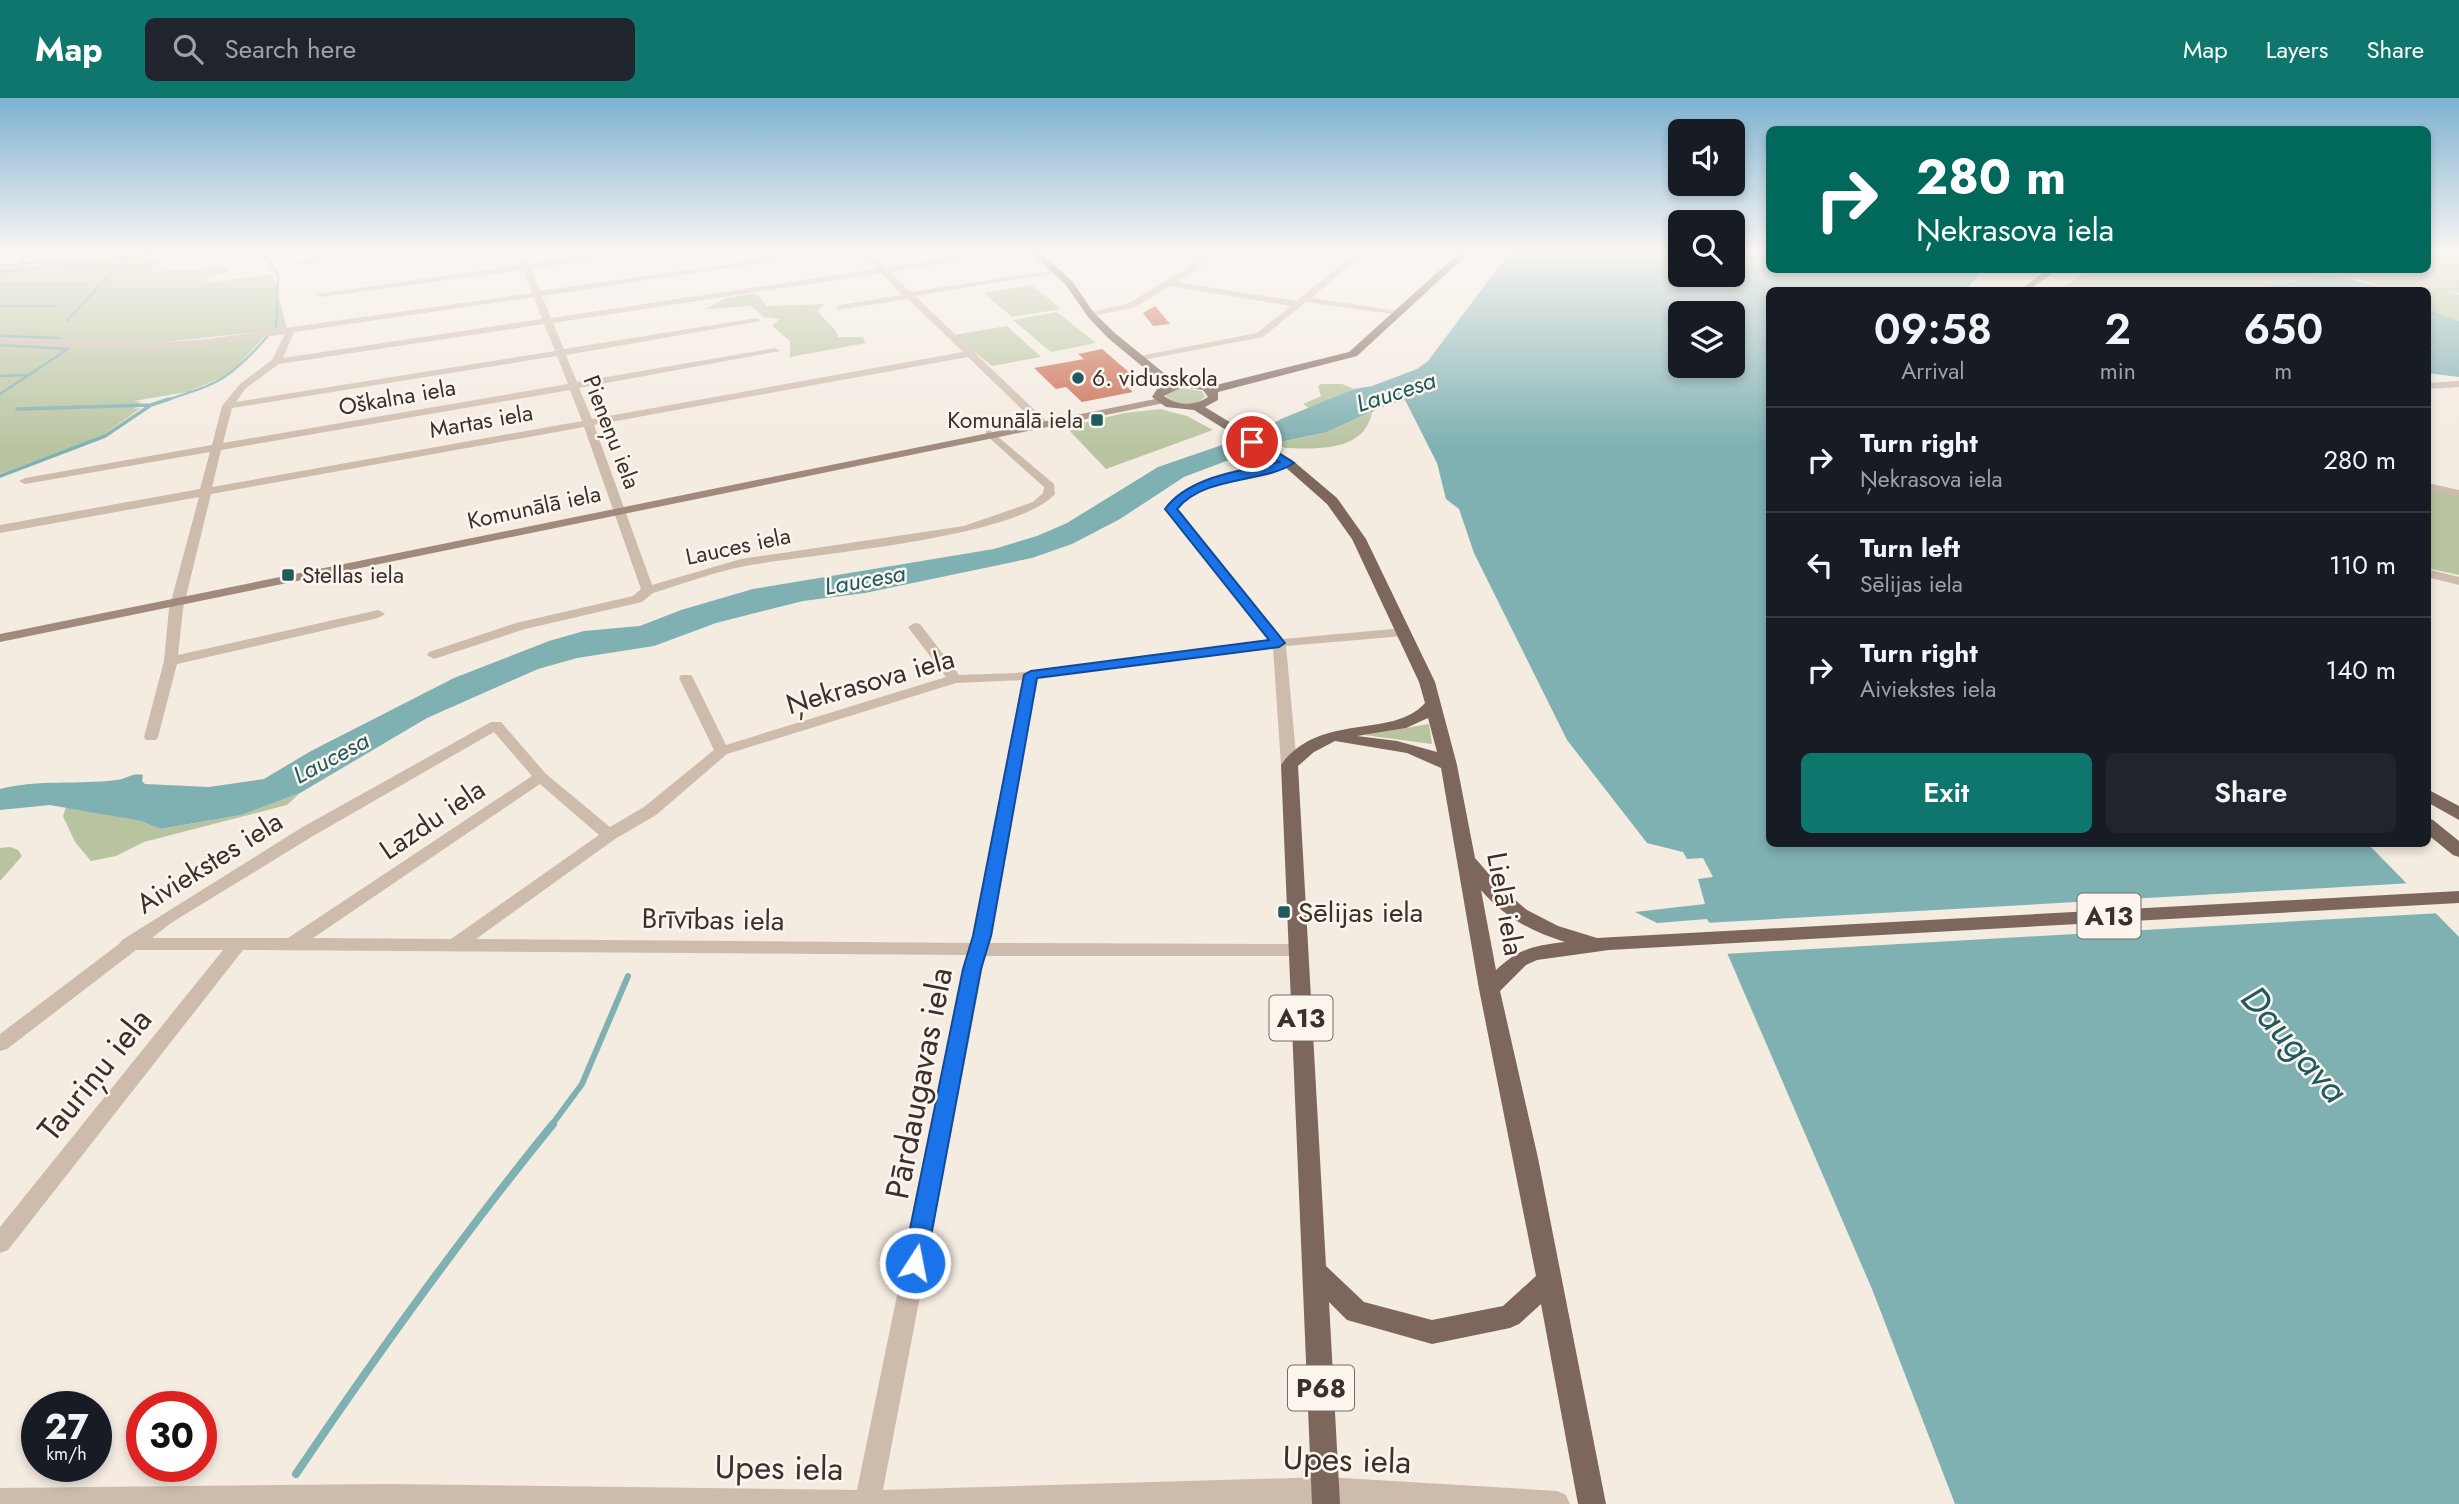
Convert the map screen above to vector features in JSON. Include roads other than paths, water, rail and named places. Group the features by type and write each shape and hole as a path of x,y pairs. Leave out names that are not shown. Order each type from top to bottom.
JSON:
{"main road":[{"path":"1093,317 1172,386"},
{"path":"1160,401 1158,394 1172,386 1199,385 1211,390 1334,361 1353,354 1368,344 1395,317"},
{"path":"1195,407 1214,398 1211,390"},
{"name":"A13","path":"1160,401 1195,407"},
{"name":"Lielā iela","path":"1195,407 1288,463 1343,514 1359,538 1434,702 1449,765 1489,989 1526,1158 1592,1504"},
{"path":"1289,765 1300,750 1365,729 1402,724 1419,718 1434,702"},
{"path":"1333,738 1409,746 1428,752 1449,765"},
{"name":"A13","path":"1289,765 1316,1272"},
{"path":"2431,790 2459,804"},
{"path":"2431,796 2459,814"},
{"path":"2431,827 2459,851"},
{"name":"A13","path":"1466,857 1483,881 1534,925 1565,936 1609,943"},
{"name":"A13","path":"1489,989 1519,960 1533,953 1609,943 2459,897"},
{"path":"1316,1272 1356,1312 1432,1332 1510,1316 1548,1281"},
{"name":"P68","path":"1316,1272 1326,1497"}],"street":[{"path":"0,341 177,345 380,317"},
{"name":"Pieneņu iela","path":"546,317 648,590"},
{"path":"151,737 171,661 178,602 227,406 243,386 276,362 577,317"},
{"path":"929,317 1042,423"},
{"path":"1140,359 1260,335 1282,317"},
{"path":"227,406 757,321"},
{"path":"276,362 291,330"},
{"name":"Oškalna iela","path":"25,481 775,351"},
{"name":"Martas iela","path":"0,529 969,354"},
{"path":"2431,386 2459,384"},
{"name":"Komunālā iela","path":"0,638 990,433 1160,401"},
{"name":"Lauces iela","path":"434,656 521,625 637,598 648,590 741,563 966,529 1037,504 1051,490 990,433"},
{"path":"1288,463 1218,481 1180,498 1170,509 1279,643 1289,765"},
{"path":"2431,487 2459,493"},
{"path":"2431,574 2459,581"},
{"path":"171,661 378,614"},
{"path":"915,627 955,679"},
{"name":"Ņekrasova iela","path":"455,945 609,835 650,811 722,751 955,679 1031,675 1279,643 1404,632"},
{"name":"Pārdaugavas iela","path":"867,1504 1031,675"},
{"path":"686,678 722,751"},
{"name":"Aiviekstes iela","path":"0,1044 128,944 307,832 496,725 541,777"},
{"path":"541,777 609,835"},
{"name":"Lazdu iela","path":"294,942 541,777"},
{"name":"Brīvības iela","path":"128,944 294,942 978,951 1297,950"},
{"name":"Tauriņu iela","path":"0,1243 238,944"},
{"name":"Upes iela","path":"0,1502 386,1500 867,1504 1326,1497 1557,1504"}],"water":[{"path":"1461,317 1668,317 1668,378 1745,378 1745,317 1766,317 1766,847 2371,847 2459,937 2459,1504 1955,1504 1872,1289 1728,955 1707,919 1657,923 1635,912 1705,904 1698,879 1713,877 1703,858 1687,859 1683,852 1647,843 1567,740 1474,553 1459,509 1446,499 1437,463 1405,400 1389,404 1327,432 1271,444 1184,477 1120,519 1072,544 1032,558 865,593 803,601 716,623 654,646 577,658 538,669 427,718 300,793 241,815 160,829 141,821 50,805 0,810 0,789 29,784 102,781 136,774 143,775 142,781 145,784 209,787 264,779 311,751 454,678 549,641 584,631 640,626 681,610 753,589 994,549 1037,536 1067,523 1158,467 1257,433 1281,419 1354,389 1372,386 1417,369 1428,361"},
{"path":"2431,317 2447,317 2459,321 2459,377 2431,374"}],"waterway":[{"path":"67,321 71,317"},
{"path":"276,317 276,327"},
{"path":"0,336 60,338"},
{"path":"164,401 222,379 267,337"},
{"path":"0,345 68,349 0,394"},
{"path":"0,376 28,375"},
{"path":"151,405 169,399"},
{"path":"0,476 105,436 151,405"},
{"path":"17,409 151,405"},
{"path":"551,1126 582,1084 628,976"},
{"path":"296,1474 420,1296 553,1124"}],"place":[{"name":"6. vidusskola","path":"1078,378"},
{"name":"Komunālā iela","path":"1097,420"},
{"name":"Stellas iela","path":"288,575"},
{"name":"Sēlijas iela","path":"1284,912"}],"water label":[{"name":"Laucesa","path":"1396,392"},
{"name":"Laucesa","path":"865,580"},
{"name":"Laucesa","path":"331,758"},
{"name":"Daugava","path":"2295,1044"}]}
